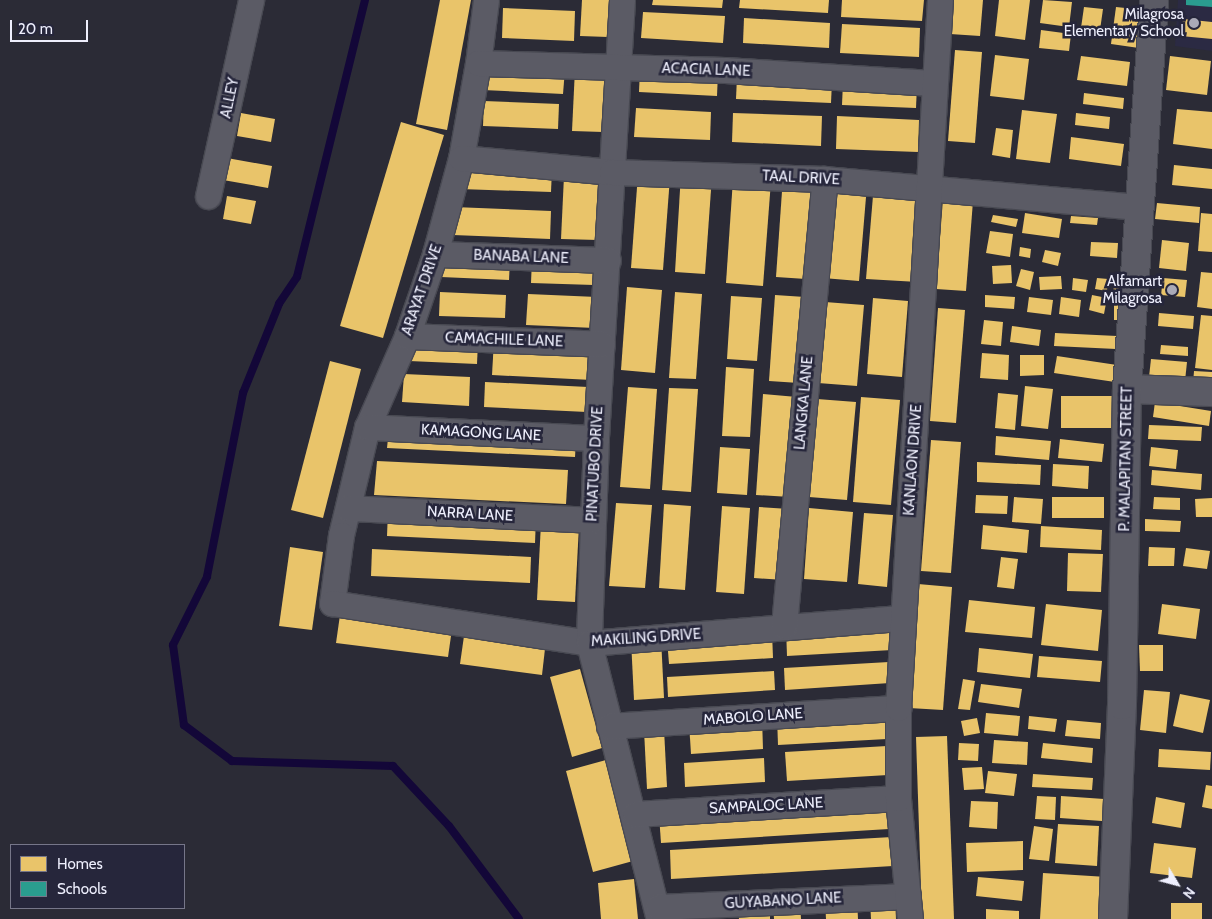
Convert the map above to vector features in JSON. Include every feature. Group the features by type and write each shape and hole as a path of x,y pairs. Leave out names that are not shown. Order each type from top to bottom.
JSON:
{"street":[{"name":"ALLEY","path":"208,196 251,0"},
{"name":"ARAYAT DRIVE","path":"332,603 348,508 367,427 407,336 435,254 461,158 478,63 486,0"},
{"name":"PINATUBO DRIVE","path":"622,0 596,438 589,643 609,726 635,814 659,913"},
{"name":"KANLAON DRIVE","path":"909,907 898,798 898,708 931,187 933,83 940,0"},
{"name":"P. MALAPITAN STREET","path":"1113,919 1122,705 1127,389 1154,0"},
{"name":"ACACIA LANE","path":"478,63 726,70 933,83"},
{"name":"TAAL DRIVE","path":"461,158 612,172 825,179 1140,207"},
{"name":"LANGKA LANE","path":"784,626 825,179"},
{"name":"BANABA LANE","path":"435,254 608,260"},
{"name":"CAMACHILE LANE","path":"407,336 602,344"},
{"path":"1127,389 1212,392"},
{"name":"KAMAGONG LANE","path":"367,427 596,438"},
{"name":"NARRA LANE","path":"348,508 592,520"},
{"name":"MAKILING DRIVE","path":"332,603 589,643 903,618"},
{"name":"MABOLO LANE","path":"609,726 898,708"},
{"name":"SAMPALOC LANE","path":"635,814 898,798"},
{"name":"GUYABANO LANE","path":"659,913 909,907"}],"shaded area":[{"name":"Milagrosa Elementary School","path":"1178,0 1212,0 1212,51 1175,46"}],"building: Homes":[{"path":"440,0 471,0 447,130 416,124"},
{"path":"582,0 610,0 608,37 580,36"},
{"path":"653,0 723,0 722,8 652,5"},
{"path":"740,0 829,0 828,13 739,8"},
{"path":"842,0 924,0 922,21 841,17"},
{"path":"953,0 983,0 980,36 950,34"},
{"path":"999,0 1030,0 1025,40 995,36"},
{"path":"1043,0 1072,2 1069,27 1040,23"},
{"path":"1084,7 1103,9 1099,37 1080,35"},
{"path":"1116,7 1144,10 1139,48 1111,44"},
{"path":"503,8 575,11 574,41 502,38"},
{"path":"643,12 725,16 723,43 641,38"},
{"path":"744,18 830,23 829,48 743,43"},
{"path":"1183,19 1212,22 1212,39 1181,36"},
{"path":"842,24 920,28 919,57 840,53"},
{"path":"1041,30 1071,34 1069,51 1039,48"},
{"path":"955,50 982,52 975,143 948,141"},
{"path":"995,55 1029,59 1024,100 990,96"},
{"path":"1081,56 1130,62 1127,86 1077,80"},
{"path":"1170,56 1211,61 1207,95 1166,90"},
{"path":"484,66 565,69 563,94 483,90"},
{"path":"575,69 606,71 603,132 572,131"},
{"path":"640,69 718,72 717,96 639,92"},
{"path":"737,77 832,81 831,103 736,99"},
{"path":"843,82 917,85 916,108 842,105"},
{"path":"1084,93 1124,98 1123,109 1083,104"},
{"path":"484,101 559,104 558,129 483,126"},
{"path":"636,108 711,112 710,140 634,137"},
{"path":"1177,109 1212,112 1212,149 1173,144"},
{"path":"1022,110 1057,114 1050,163 1016,159"},
{"path":"241,113 275,119 271,142 237,136"},
{"path":"733,113 822,116 821,146 732,142"},
{"path":"1076,113 1110,117 1109,129 1075,125"},
{"path":"837,116 919,120 918,152 836,149"},
{"path":"401,122 444,135 383,338 340,326"},
{"path":"996,128 1013,130 1010,158 992,155"},
{"path":"1071,137 1124,144 1121,166 1069,159"},
{"path":"227,158 272,166 268,188 223,180"},
{"path":"462,165 552,169 551,192 460,189"},
{"path":"1174,165 1212,169 1212,189 1172,185"},
{"path":"638,174 670,177 663,270 631,268"},
{"path":"681,174 712,176 705,274 675,272"},
{"path":"564,176 601,178 598,240 561,239"},
{"path":"783,177 813,179 806,279 776,277"},
{"path":"733,179 771,181 763,286 726,283"},
{"path":"831,182 867,185 859,281 823,278"},
{"path":"874,184 925,188 918,282 866,279"},
{"path":"227,196 256,201 251,224 223,219"},
{"path":"943,199 973,201 966,291 936,289"},
{"path":"1157,203 1200,207 1199,223 1155,219"},
{"path":"454,207 551,211 550,239 453,235"},
{"path":"1025,213 1062,219 1059,238 1022,233"},
{"path":"1201,213 1212,214 1212,252 1198,251"},
{"path":"993,215 1018,219 1016,227 991,222"},
{"path":"1071,216 1098,218 1097,225 1070,223"},
{"path":"990,231 1013,234 1010,257 986,253"},
{"path":"1162,240 1189,243 1186,271 1159,268"},
{"path":"1091,242 1118,243 1117,258 1090,256"},
{"path":"1020,247 1031,249 1030,258 1019,256"},
{"path":"1045,250 1061,253 1058,266 1042,262"},
{"path":"442,256 510,259 509,280 441,277"},
{"path":"532,259 596,261 594,285 531,283"},
{"path":"1011,265 1012,283 993,284 992,266"},
{"path":"1021,269 1034,272 1030,290 1016,286"},
{"path":"1201,272 1212,273 1212,309 1197,307"},
{"path":"1115,275 1126,277 1124,294 1113,293"},
{"path":"1061,276 1062,289 1040,290 1039,277"},
{"path":"1073,278 1088,280 1086,292 1072,290"},
{"path":"1097,278 1108,279 1107,291 1095,289"},
{"path":"1163,278 1187,280 1185,297 1161,295"},
{"path":"627,287 662,290 655,373 621,370"},
{"path":"440,292 506,295 505,318 439,316"},
{"path":"675,292 702,294 696,379 669,378"},
{"path":"528,294 597,297 595,328 526,325"},
{"path":"775,295 805,297 799,383 769,381"},
{"path":"985,295 1015,297 1014,309 985,307"},
{"path":"1092,295 1107,298 1104,314 1089,310"},
{"path":"731,296 762,298 757,361 727,359"},
{"path":"1029,297 1053,300 1051,315 1027,312"},
{"path":"1061,297 1081,300 1079,317 1059,314"},
{"path":"873,298 908,301 902,377 867,374"},
{"path":"825,302 864,305 857,386 818,383"},
{"path":"1114,304 1127,304 1127,320 1114,320"},
{"path":"938,308 965,310 956,423 930,421"},
{"path":"1159,313 1194,316 1193,329 1158,326"},
{"path":"1201,315 1212,316 1212,370 1195,368"},
{"path":"984,320 1003,322 1001,346 981,344"},
{"path":"1012,326 1041,330 1039,346 1010,342"},
{"path":"1055,333 1117,336 1116,349 1054,346"},
{"path":"411,338 478,341 477,364 409,361"},
{"path":"494,340 594,345 592,380 492,375"},
{"path":"1161,345 1188,347 1188,356 1160,354"},
{"path":"982,353 1009,355 1008,380 980,378"},
{"path":"1020,355 1044,355 1044,375 1020,376"},
{"path":"1057,356 1117,365 1115,382 1054,373"},
{"path":"1151,359 1187,362 1185,381 1149,377"},
{"path":"330,361 361,369 323,518 291,510"},
{"path":"726,367 754,369 750,437 722,436"},
{"path":"1194,371 1212,372 1212,386 1193,384"},
{"path":"404,374 470,377 469,406 402,402"},
{"path":"485,382 588,387 587,412 484,407"},
{"path":"1025,386 1053,389 1048,429 1021,426"},
{"path":"628,387 657,389 650,489 620,487"},
{"path":"669,388 698,389 691,492 662,490"},
{"path":"998,393 1018,395 1015,430 995,428"},
{"path":"763,394 797,397 790,497 756,495"},
{"path":"1061,396 1115,396 1115,428 1061,428"},
{"path":"861,397 900,400 891,505 853,502"},
{"path":"817,399 856,402 847,500 809,497"},
{"path":"1155,402 1211,411 1209,426 1153,417"},
{"path":"1149,425 1202,427 1201,441 1148,439"},
{"path":"389,429 576,439 575,457 387,448"},
{"path":"996,436 1051,441 1049,460 995,455"},
{"path":"1060,439 1104,444 1102,462 1058,458"},
{"path":"931,440 961,442 951,573 921,571"},
{"path":"720,447 750,449 747,495 717,493"},
{"path":"1151,447 1178,450 1176,469 1149,466"},
{"path":"377,461 568,470 566,504 374,495"},
{"path":"977,462 1041,465 1040,485 977,482"},
{"path":"1053,464 1089,466 1088,489 1052,486"},
{"path":"1152,470 1202,474 1201,490 1151,485"},
{"path":"976,495 1008,496 1007,514 975,513"},
{"path":"1014,497 1043,499 1041,524 1012,522"},
{"path":"1052,497 1104,497 1104,518 1052,518"},
{"path":"1154,497 1180,498 1180,510 1153,509"},
{"path":"1212,498 1212,517 1196,517 1195,499"},
{"path":"616,503 652,505 645,588 609,586"},
{"path":"664,504 691,506 685,590 659,588"},
{"path":"722,506 750,508 744,594 716,592"},
{"path":"759,507 789,509 784,580 754,578"},
{"path":"809,508 853,512 847,582 804,579"},
{"path":"388,511 536,518 535,543 387,536"},
{"path":"864,513 893,515 887,587 858,584"},
{"path":"1145,519 1181,521 1180,532 1145,531"},
{"path":"541,523 579,525 575,602 537,600"},
{"path":"983,525 1029,530 1027,553 981,549"},
{"path":"1041,526 1102,530 1101,550 1040,547"},
{"path":"290,547 323,552 312,630 279,626"},
{"path":"1149,547 1175,548 1174,566 1148,566"},
{"path":"1186,548 1210,551 1207,569 1183,566"},
{"path":"372,549 531,557 530,583 371,576"},
{"path":"1068,553 1103,554 1101,592 1067,591"},
{"path":"1001,557 1018,559 1014,589 997,587"},
{"path":"918,584 952,587 943,710 909,708"},
{"path":"969,600 1035,607 1032,638 965,632"},
{"path":"1046,604 1102,610 1098,651 1041,645"},
{"path":"1162,604 1200,609 1196,639 1158,634"},
{"path":"341,608 453,622 448,657 336,643"},
{"path":"891,621 892,650 787,656 786,628"},
{"path":"465,629 546,640 542,675 460,664"},
{"path":"772,632 773,658 669,664 667,638"},
{"path":"661,638 664,698 634,700 631,640"},
{"path":"1139,645 1163,645 1163,671 1140,671"},
{"path":"979,648 1033,654 1030,678 977,672"},
{"path":"1039,656 1102,661 1100,682 1037,677"},
{"path":"889,662 890,683 785,690 784,668"},
{"path":"580,669 602,748 572,757 550,677"},
{"path":"774,671 775,690 668,697 667,677"},
{"path":"963,679 975,681 970,710 958,709"},
{"path":"981,684 1022,689 1019,708 978,702"},
{"path":"1144,690 1170,692 1166,733 1140,730"},
{"path":"1180,694 1210,700 1203,733 1173,726"},
{"path":"885,710 887,739 778,745 777,717"},
{"path":"986,713 1020,716 1018,736 984,733"},
{"path":"1029,716 1057,719 1055,732 1028,729"},
{"path":"762,718 763,749 691,754 689,723"},
{"path":"977,718 980,733 964,736 961,721"},
{"path":"1067,720 1101,723 1100,739 1065,736"},
{"path":"664,729 667,787 647,789 644,730"},
{"path":"947,736 954,919 922,919 916,737"},
{"path":"994,740 1028,742 1027,765 992,763"},
{"path":"959,743 979,744 978,761 958,760"},
{"path":"1043,743 1093,748 1092,763 1041,758"},
{"path":"887,746 888,775 787,781 785,752"},
{"path":"1159,749 1211,752 1210,770 1158,767"},
{"path":"764,758 765,782 685,787 684,763"},
{"path":"606,760 633,861 593,872 566,771"},
{"path":"982,767 984,789 964,790 962,768"},
{"path":"988,771 1017,774 1014,796 985,793"},
{"path":"1033,774 1093,778 1092,790 1032,787"},
{"path":"1206,785 1212,786 1212,809 1202,807"},
{"path":"1037,796 1056,797 1055,820 1035,819"},
{"path":"1061,796 1104,799 1102,821 1060,818"},
{"path":"1156,797 1185,803 1181,828 1152,823"},
{"path":"887,801 889,829 661,843 659,815"},
{"path":"971,801 998,802 997,829 969,827"},
{"path":"1058,824 1099,826 1097,866 1055,863"},
{"path":"1034,826 1053,829 1049,861 1029,859"},
{"path":"892,837 893,866 671,879 670,850"},
{"path":"1023,841 1023,870 967,872 966,843"},
{"path":"1154,843 1196,848 1192,878 1150,873"},
{"path":"1043,873 1107,877 1104,919 1040,919"},
{"path":"978,877 1024,881 1022,901 976,896"},
{"path":"634,879 638,919 601,919 598,883"},
{"path":"857,898 858,919 826,919 825,900"},
{"path":"895,898 896,919 871,919 870,900"},
{"path":"800,903 801,919 774,919 773,905"},
{"path":"1171,903 1202,903 1202,919 1171,919"},
{"path":"770,908 770,919 739,919 738,910"},
{"path":"986,909 1019,911 1019,919 986,919"}],"building: Schools":[{"path":"1186,0 1212,0 1212,7 1186,5"}],"waterway":[{"path":"365,0 297,277 279,304 243,393 207,577 173,645 184,725 232,761 393,766 449,826 519,919"}],"place":[{"name":"Milagrosa Elementary School","path":"1194,23"},
{"name":"Alfamart Milagrosa","path":"1172,290"}]}
